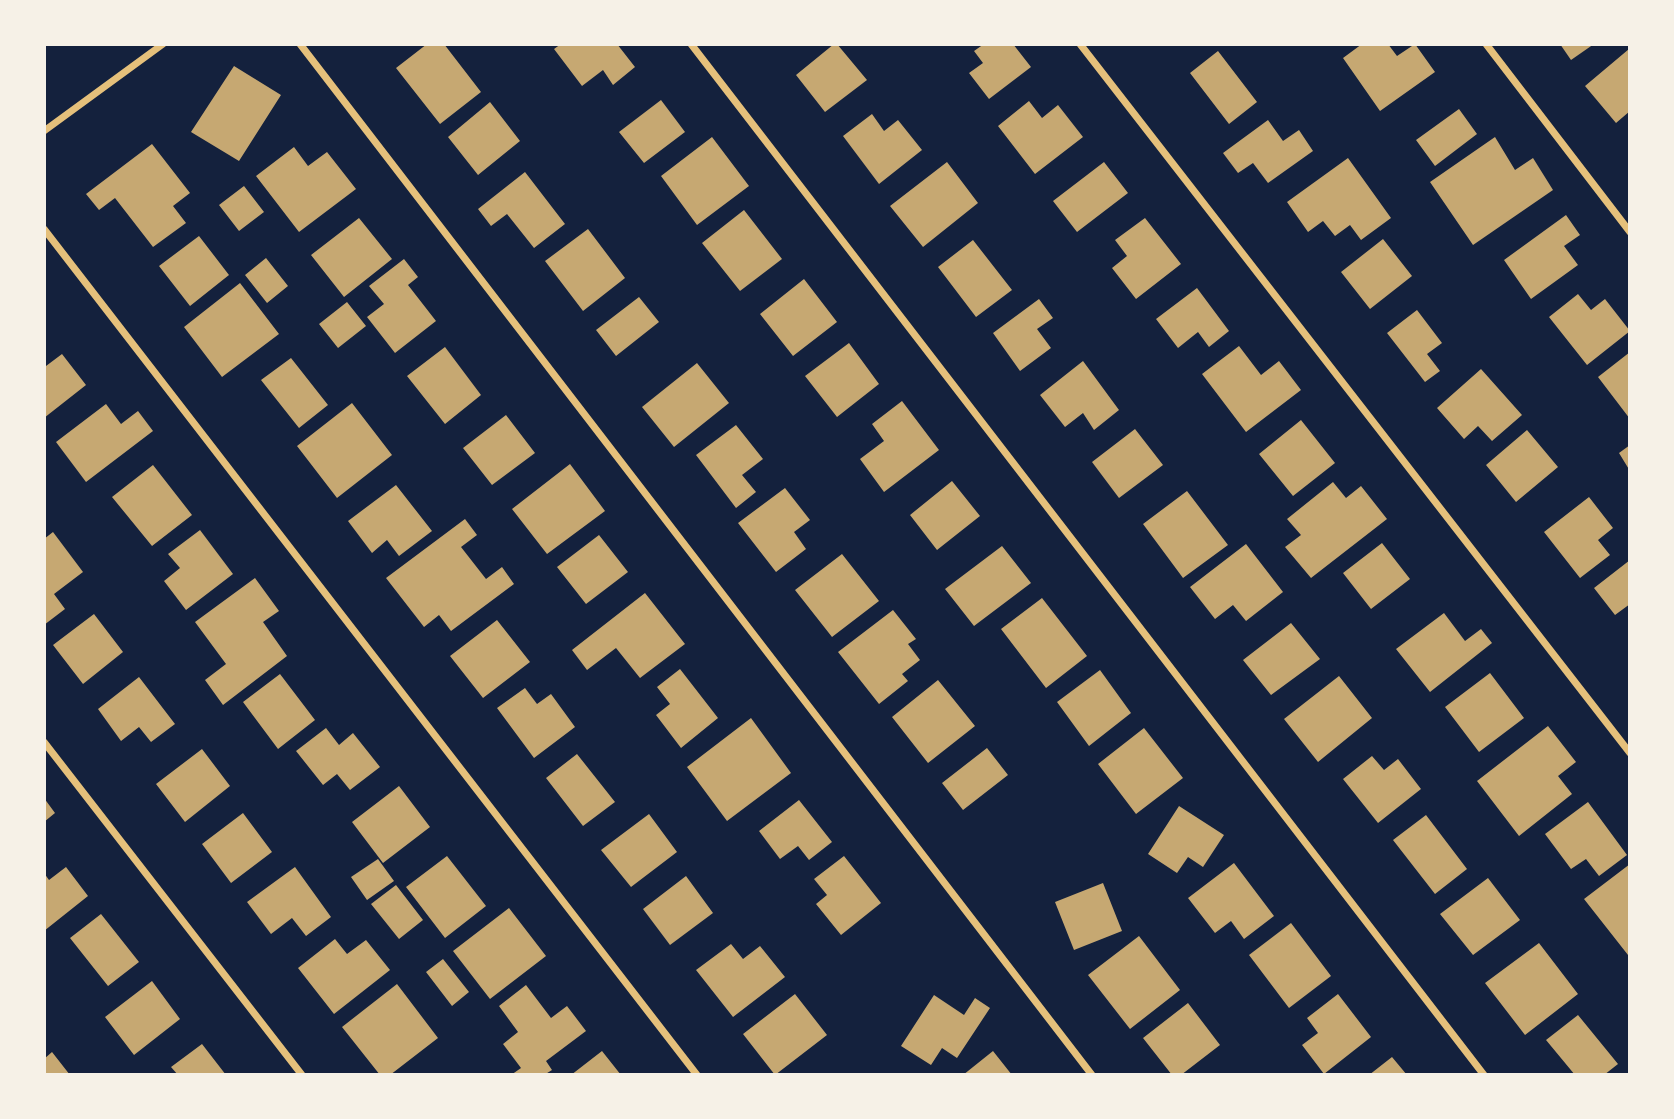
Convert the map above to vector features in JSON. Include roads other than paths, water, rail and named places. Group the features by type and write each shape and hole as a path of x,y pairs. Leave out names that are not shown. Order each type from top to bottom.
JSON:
{"street":[{"path":"44,131 163,44"},
{"path":"300,44 1092,1075"},
{"path":"691,44 1485,1075"},
{"path":"1080,44 1630,753"},
{"path":"1486,44 1630,232"},
{"path":"44,229 697,1075"},
{"path":"44,742 302,1075"}]}
